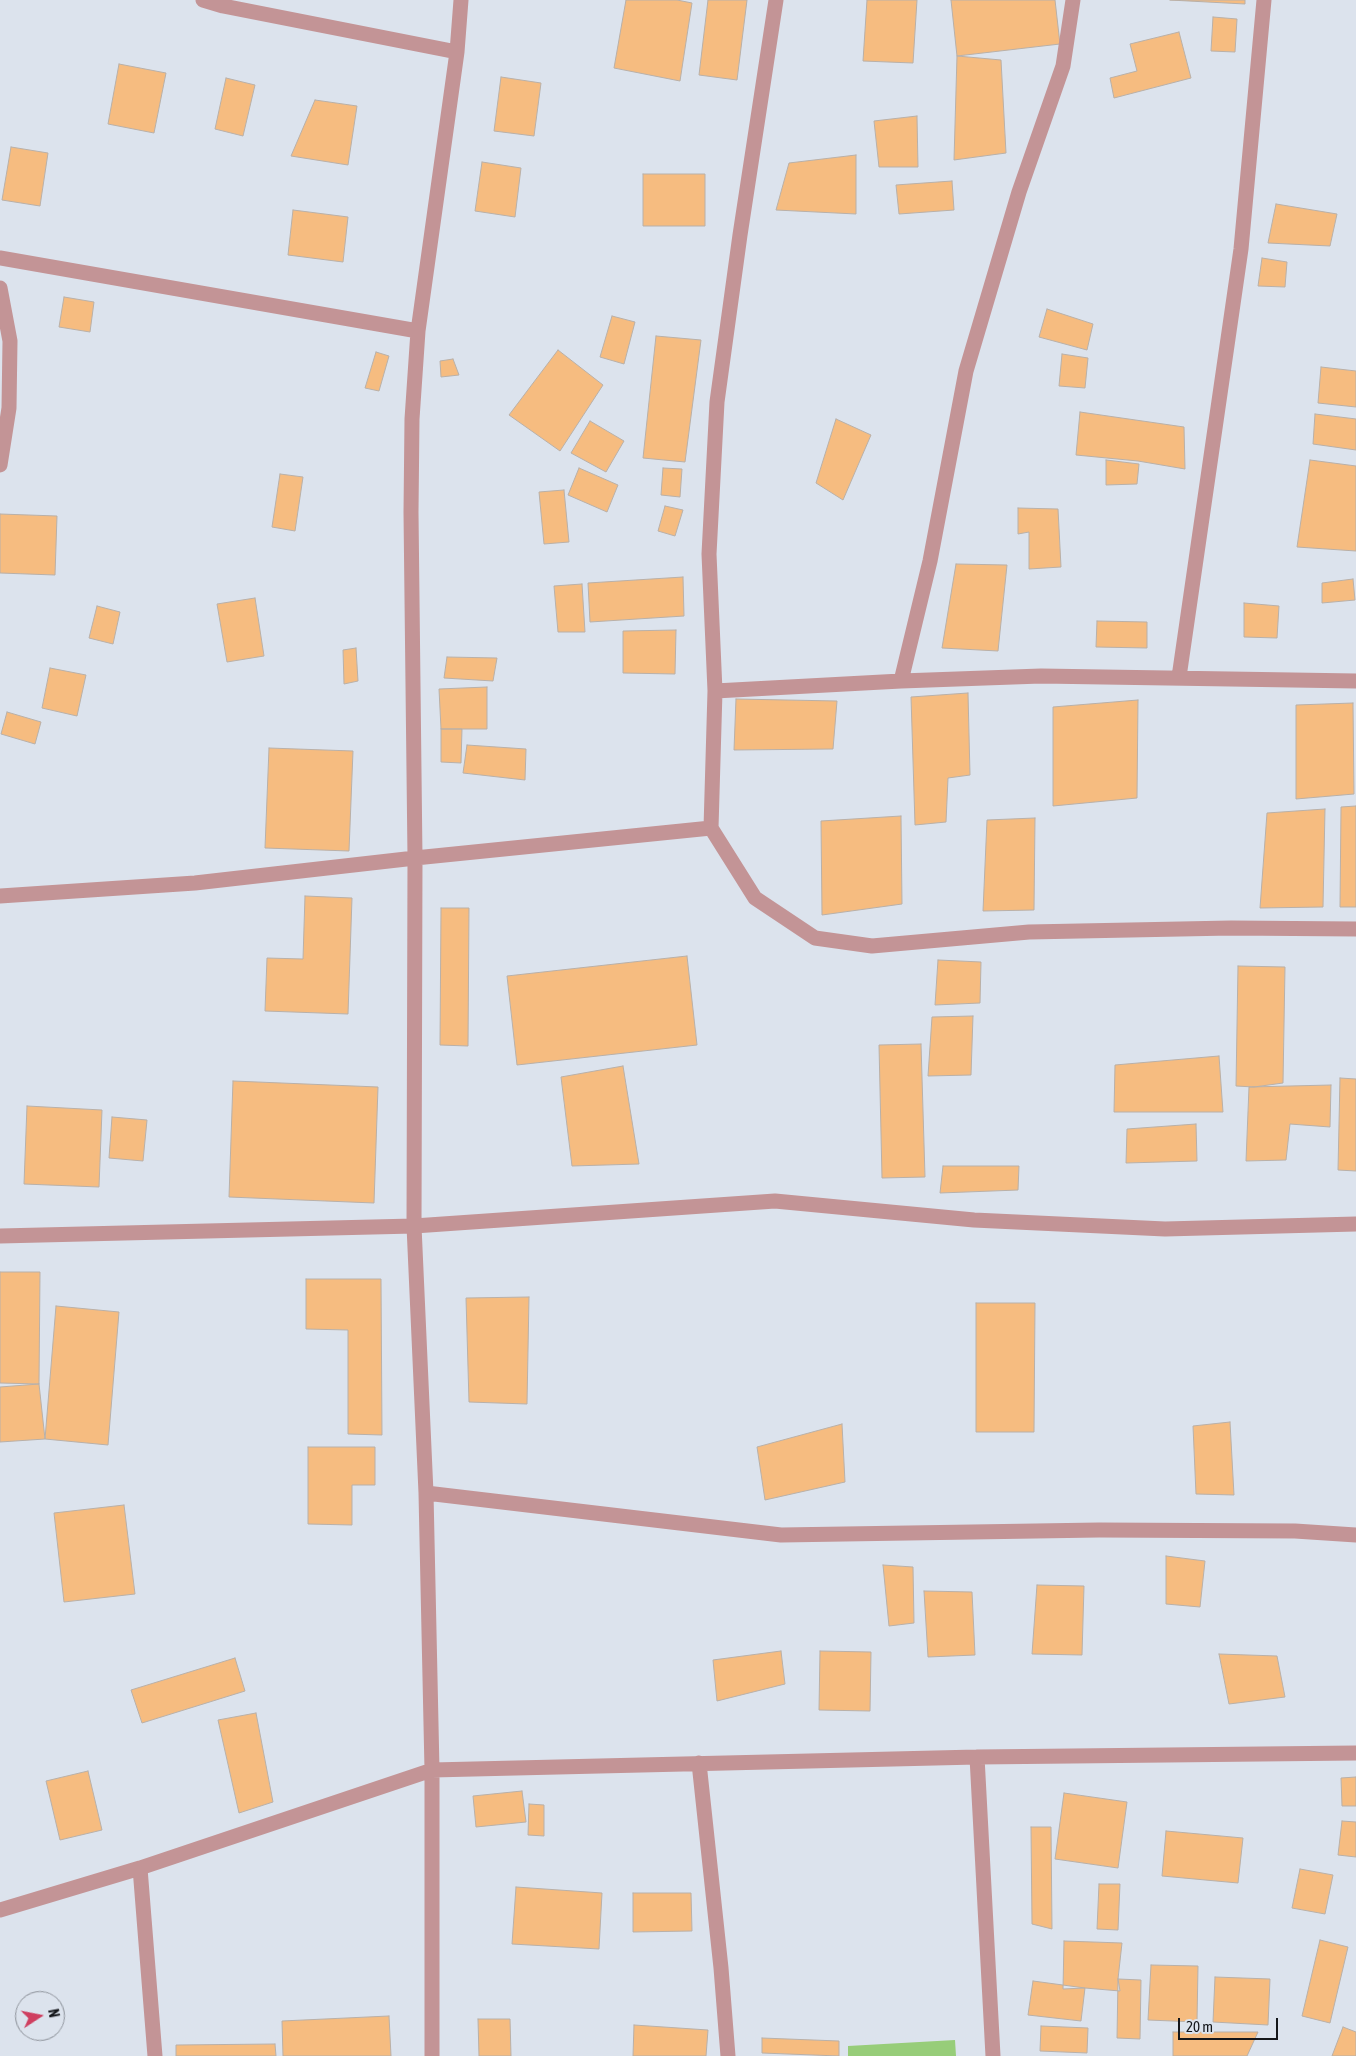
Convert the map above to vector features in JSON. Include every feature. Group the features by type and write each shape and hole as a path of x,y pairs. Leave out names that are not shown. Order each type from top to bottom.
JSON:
{"street":[{"path":"204,0 457,52"},
{"path":"432,2056 432,1770 426,1493 414,1226 415,858 411,512 412,419 418,331 457,52 461,0"},
{"path":"776,0 717,402 709,554 715,691 711,828 755,898 815,938 872,946 1029,932 1231,928 1356,929"},
{"path":"900,681 930,561 966,371 1020,192 1063,66 1073,0"},
{"path":"1179,677 1241,249 1264,0"},
{"path":"0,258 418,331"},
{"path":"0,288 10,341 9,408 0,465"},
{"path":"715,691 1041,676 1356,681"},
{"path":"0,896 195,882 711,828"},
{"path":"0,1236 414,1226 775,1201 974,1220 1165,1229 1356,1224"},
{"path":"426,1493 781,1536 1098,1530 1295,1531 1356,1535"},
{"path":"0,1910 140,1868 432,1770 977,1757 1356,1754"},
{"path":"977,1757 993,2056"},
{"path":"699,1763 721,1968 728,2056"},
{"path":"140,1868 154,2056"}],"green space":[{"path":"955,2040 956,2056 848,2056 848,2046"}],"building":[{"path":"626,0 677,0 692,3 680,81 614,68"},
{"path":"708,0 747,0 737,80 699,75"},
{"path":"867,0 917,0 913,63 863,61"},
{"path":"951,0 1055,0 1060,44 957,56"},
{"path":"1170,0 1245,0 1245,4"},
{"path":"1213,17 1237,19 1235,52 1211,51"},
{"path":"1179,32 1191,78 1114,98 1110,78 1137,71 1130,44"},
{"path":"957,56 1001,60 1006,153 954,160"},
{"path":"119,64 166,73 154,133 108,124"},
{"path":"501,77 541,83 534,136 494,131"},
{"path":"226,78 255,85 243,136 215,129"},
{"path":"315,100 357,106 348,165 291,156"},
{"path":"917,116 918,167 879,167 874,121"},
{"path":"11,147 48,153 40,206 2,200"},
{"path":"856,155 856,214 776,210 789,163"},
{"path":"482,162 521,168 515,217 475,211"},
{"path":"643,174 705,174 705,226 643,226"},
{"path":"952,181 954,210 899,214 896,185"},
{"path":"1276,204 1337,214 1330,246 1268,243"},
{"path":"293,210 348,217 343,262 288,255"},
{"path":"1262,258 1287,262 1285,287 1258,286"},
{"path":"64,297 94,302 90,332 59,327"},
{"path":"1047,309 1093,324 1087,350 1039,337"},
{"path":"612,316 635,322 624,364 600,357"},
{"path":"656,336 701,340 685,462 643,458"},
{"path":"558,350 603,385 560,451 509,415"},
{"path":"376,352 389,356 379,391 365,388"},
{"path":"1062,354 1088,358 1085,388 1059,386"},
{"path":"453,359 459,375 441,377 440,361"},
{"path":"1321,367 1356,371 1356,407 1318,403"},
{"path":"1080,412 1184,427 1185,469 1138,461 1076,455"},
{"path":"1315,414 1356,419 1356,450 1313,444"},
{"path":"836,419 871,435 843,500 816,483"},
{"path":"590,421 624,441 606,472 571,453"},
{"path":"1106,460 1139,464 1137,484 1106,485"},
{"path":"1310,460 1356,466 1356,551 1297,547"},
{"path":"579,468 618,485 607,512 568,495"},
{"path":"663,468 682,469 680,497 661,495"},
{"path":"280,474 303,477 295,531 272,527"},
{"path":"564,490 569,542 544,544 539,492"},
{"path":"665,506 683,510 675,536 658,531"},
{"path":"1018,508 1058,509 1061,567 1029,569 1029,532 1018,534"},
{"path":"0,514 57,516 55,575 0,573"},
{"path":"956,564 1007,565 998,651 942,648"},
{"path":"683,577 684,616 590,622 588,583"},
{"path":"1353,579 1355,600 1322,603 1322,583"},
{"path":"582,584 585,632 558,632 554,586"},
{"path":"255,598 264,656 227,662 217,604"},
{"path":"1244,603 1279,606 1277,638 1244,637"},
{"path":"97,606 120,612 113,644 89,638"},
{"path":"1097,621 1147,622 1147,648 1096,647"},
{"path":"676,630 675,674 623,673 623,631"},
{"path":"356,648 358,681 344,684 343,650"},
{"path":"447,657 497,658 493,681 444,678"},
{"path":"50,668 86,675 77,716 42,708"},
{"path":"487,687 487,729 441,729 439,689"},
{"path":"968,693 970,775 948,778 946,822 915,825 911,697"},
{"path":"736,699 837,701 833,749 734,750"},
{"path":"1138,700 1137,798 1053,806 1053,707"},
{"path":"1353,703 1354,794 1296,799 1296,705"},
{"path":"7,712 41,722 35,744 1,734"},
{"path":"441,729 462,729 461,763 441,762"},
{"path":"467,745 526,749 525,780 463,773"},
{"path":"269,748 353,751 349,851 265,848"},
{"path":"1356,806 1356,907 1340,907 1341,807"},
{"path":"1325,809 1323,907 1260,908 1267,813"},
{"path":"901,816 902,904 822,915 821,821"},
{"path":"1035,818 1034,910 983,911 987,820"},
{"path":"305,896 352,898 348,1014 265,1011 267,958 303,959"},
{"path":"441,908 469,908 468,1046 440,1045"},
{"path":"687,956 697,1045 517,1065 507,976"},
{"path":"938,960 981,962 980,1003 935,1005"},
{"path":"1238,966 1285,967 1283,1083 1254,1087 1236,1086"},
{"path":"973,1016 971,1075 928,1076 932,1017"},
{"path":"921,1044 925,1177 882,1178 879,1045"},
{"path":"1219,1056 1223,1112 1114,1112 1115,1065"},
{"path":"623,1066 639,1164 572,1166 561,1077"},
{"path":"1340,1078 1356,1079 1356,1171 1338,1170"},
{"path":"233,1081 378,1087 374,1203 229,1197"},
{"path":"1331,1085 1330,1127 1290,1124 1286,1160 1246,1161 1249,1087"},
{"path":"27,1106 102,1110 99,1187 24,1184"},
{"path":"112,1117 147,1120 143,1161 109,1158"},
{"path":"1196,1124 1197,1161 1126,1163 1127,1129"},
{"path":"943,1166 1019,1166 1018,1190 940,1193"},
{"path":"0,1272 40,1272 39,1384 0,1383"},
{"path":"306,1279 381,1279 382,1435 348,1434 348,1330 306,1329"},
{"path":"529,1297 527,1404 469,1402 466,1298"},
{"path":"976,1303 1035,1303 1034,1432 976,1432"},
{"path":"56,1306 119,1312 108,1445 45,1439"},
{"path":"39,1384 45,1439 0,1442 0,1387"},
{"path":"1230,1422 1234,1495 1196,1494 1193,1426"},
{"path":"842,1424 845,1482 765,1500 757,1447"},
{"path":"308,1447 375,1447 375,1485 352,1485 352,1525 308,1524"},
{"path":"124,1505 135,1594 64,1602 54,1513"},
{"path":"1166,1556 1205,1561 1200,1607 1166,1604"},
{"path":"883,1565 913,1567 914,1623 889,1626"},
{"path":"1037,1585 1084,1586 1082,1655 1032,1654"},
{"path":"924,1591 972,1592 975,1655 928,1657"},
{"path":"781,1651 785,1684 717,1701 713,1660"},
{"path":"820,1651 871,1652 870,1711 819,1710"},
{"path":"1219,1654 1277,1656 1285,1697 1229,1704"},
{"path":"235,1658 245,1691 142,1723 131,1690"},
{"path":"256,1713 273,1802 239,1813 218,1720"},
{"path":"88,1771 102,1830 60,1840 46,1781"},
{"path":"1356,1777 1356,1806 1342,1806 1341,1778"},
{"path":"522,1791 526,1822 476,1827 473,1796"},
{"path":"1064,1793 1127,1802 1118,1868 1055,1859"},
{"path":"529,1804 544,1805 544,1836 528,1835"},
{"path":"1342,1821 1356,1822 1356,1857 1338,1855"},
{"path":"1031,1827 1051,1827 1052,1929 1032,1924"},
{"path":"1166,1831 1243,1838 1238,1883 1162,1876"},
{"path":"1300,1869 1333,1875 1325,1914 1292,1908"},
{"path":"1099,1884 1120,1884 1118,1930 1097,1929"},
{"path":"516,1887 602,1893 599,1949 512,1944"},
{"path":"633,1893 691,1893 692,1931 633,1932"},
{"path":"1320,1940 1348,1947 1330,2023 1302,2016"},
{"path":"1064,1941 1122,1943 1118,1979 1120,1991 1085,1988 1063,1989"},
{"path":"1151,1965 1198,1966 1197,2022 1148,2020"},
{"path":"1215,1977 1270,1979 1268,2025 1213,2022"},
{"path":"1118,1979 1141,1980 1140,2039 1117,2038"},
{"path":"1033,1981 1085,1988 1081,2021 1028,2015"},
{"path":"389,2016 391,2056 283,2056 282,2021"},
{"path":"478,2019 510,2019 511,2056 479,2056"},
{"path":"634,2025 708,2030 706,2056 633,2056"},
{"path":"1041,2026 1088,2028 1087,2053 1040,2051"},
{"path":"1343,2027 1356,2032 1356,2056 1332,2056"},
{"path":"1173,2032 1258,2032 1247,2056 1173,2056"},
{"path":"762,2038 839,2041 839,2056 762,2053"},
{"path":"275,2044 276,2056 176,2056 176,2045"}]}
